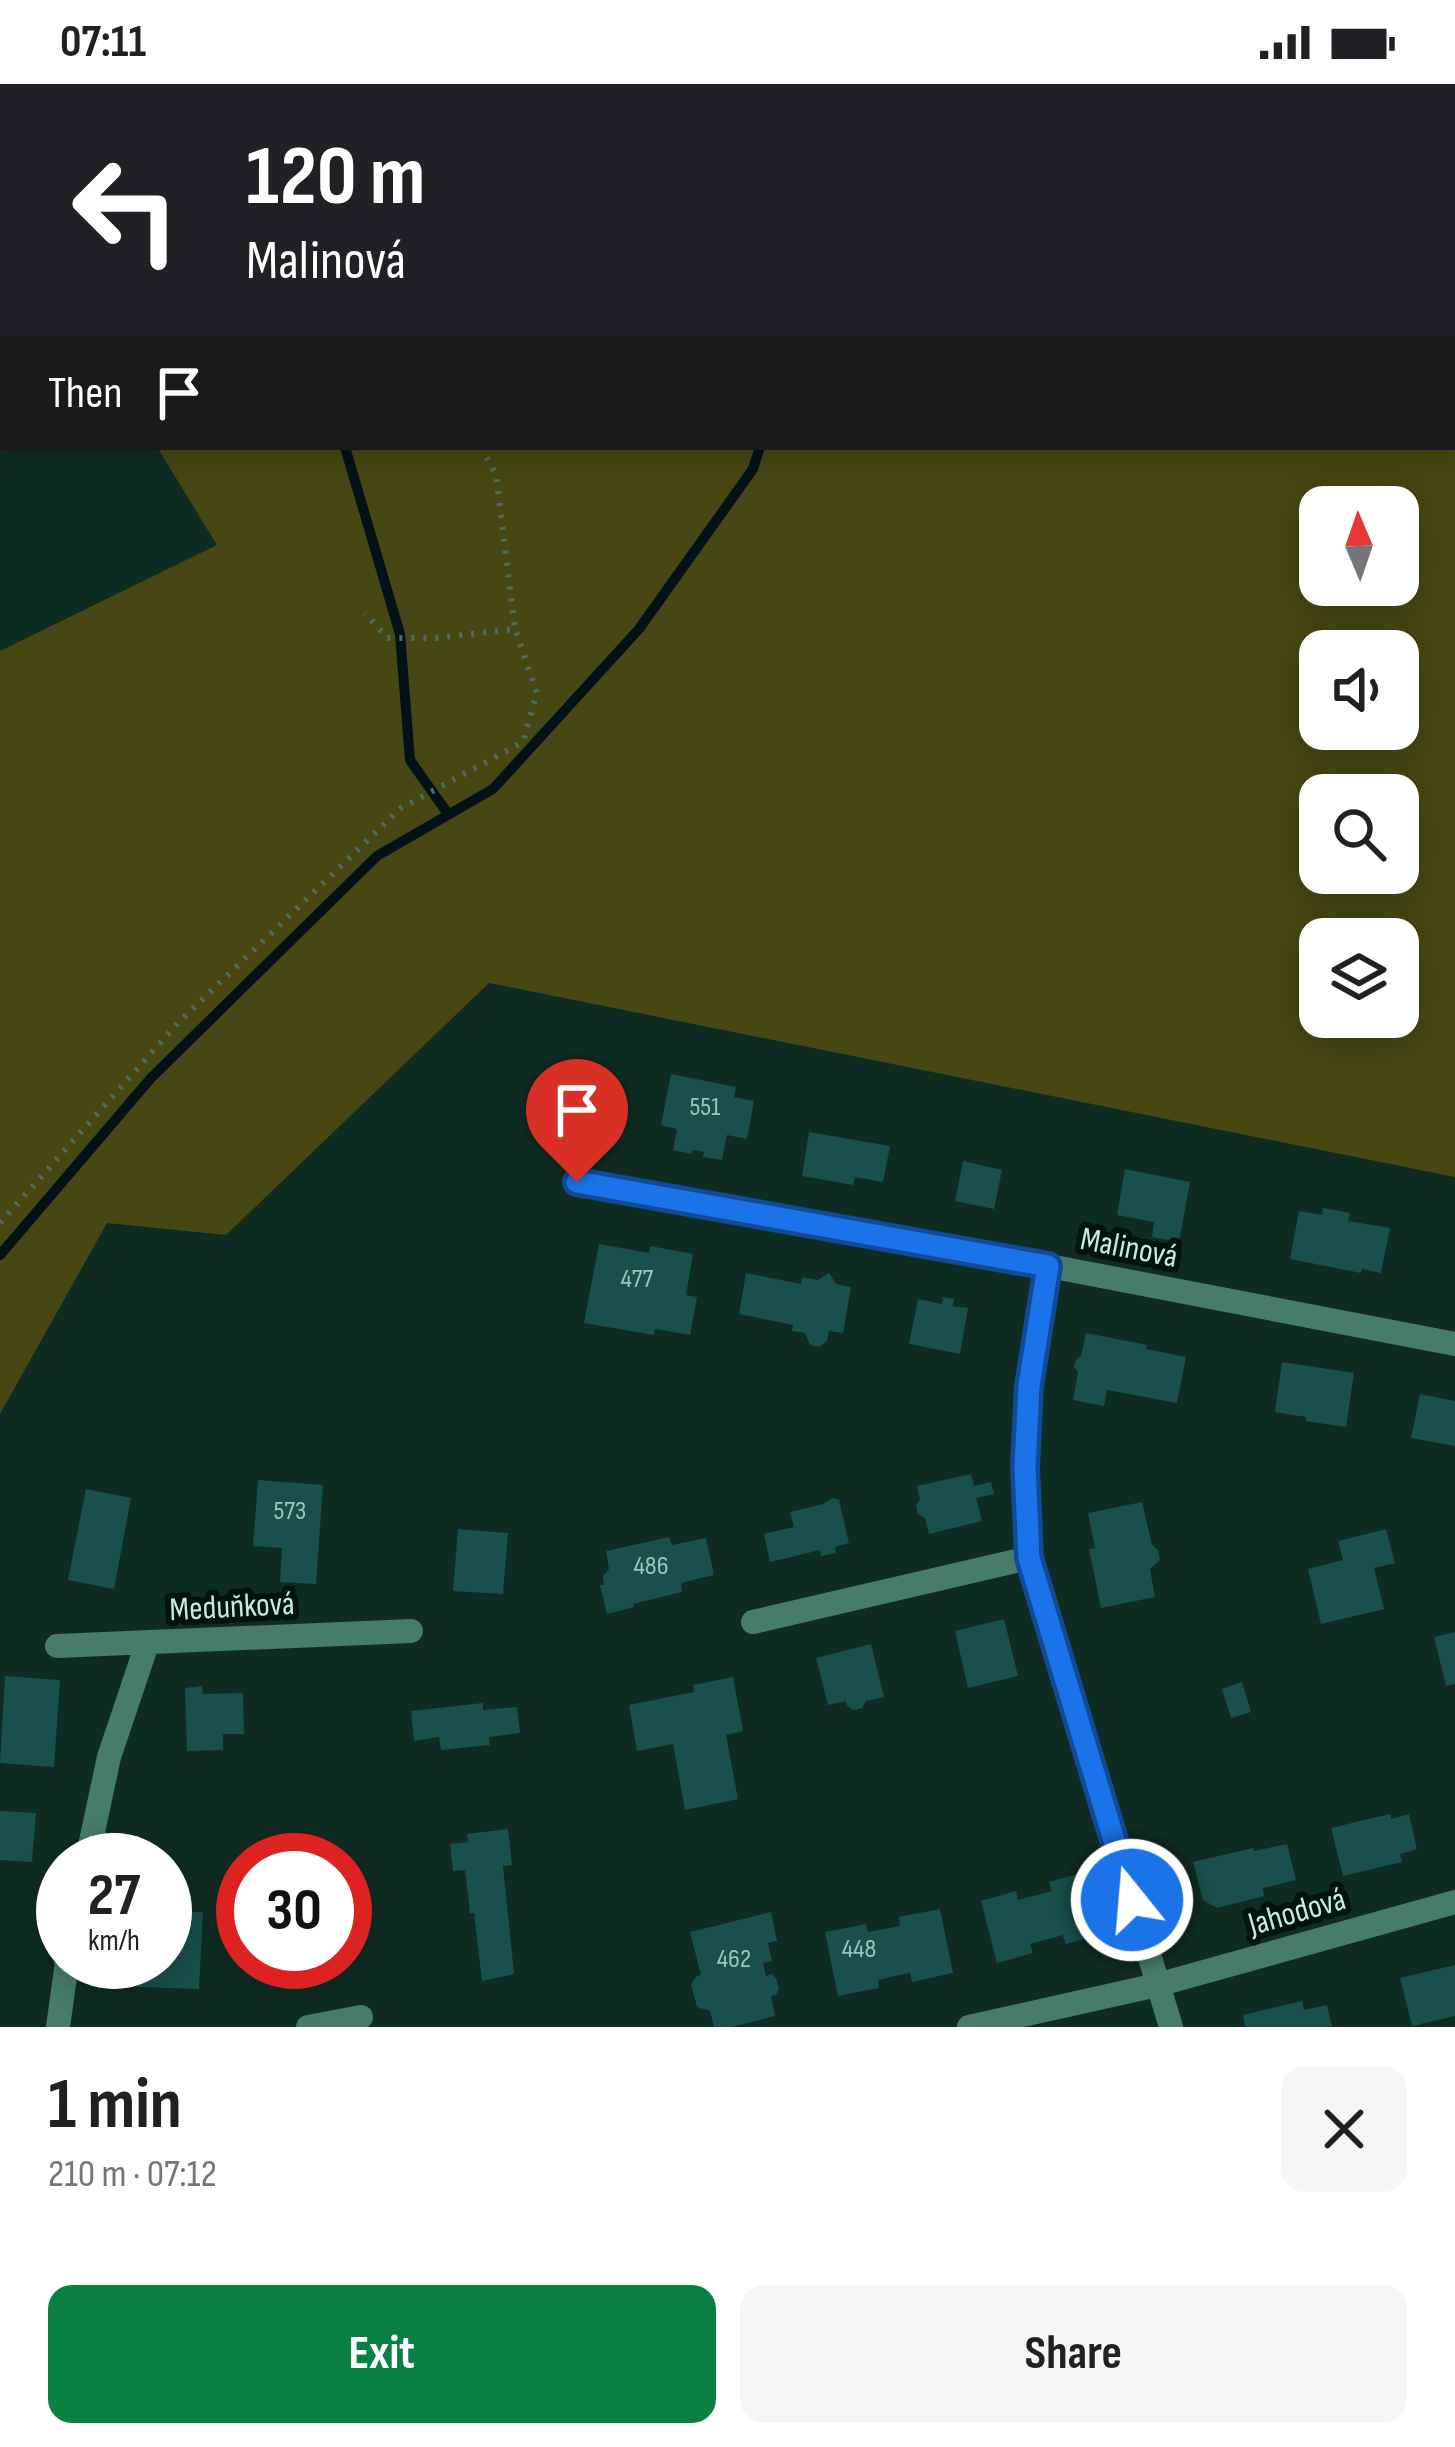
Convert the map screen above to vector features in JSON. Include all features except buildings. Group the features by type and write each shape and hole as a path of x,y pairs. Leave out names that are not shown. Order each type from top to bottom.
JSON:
{"street":[{"name":"Malinová","path":"577,1182 1455,1344"},
{"path":"1048,1266 1029,1386 1025,1467 1029,1558 1171,2027"},
{"path":"753,1622 1029,1558"},
{"name":"Meduňková","path":"57,1646 411,1631"},
{"path":"93,1833 110,1757 147,1644"},
{"name":"Jahodová","path":"969,2027 1157,1985 1455,1902"},
{"path":"58,2027 64,1989"},
{"path":"308,2027 361,2017"}],"path":[{"path":"0,1223 178,1023 401,808 523,742 537,693 515,629 496,475 483,450"},
{"path":"365,613 387,638 515,629"}],"shaded area":[{"path":"159,450 1455,450 1455,1177 489,983 226,1235 107,1223 0,1414 0,651 217,545"}],"waterway":[{"path":"346,450 400,634 410,760 448,814"},
{"path":"0,1255 151,1078 377,856 493,789 639,629 753,469 759,450"}],"route":[{"path":"577,1182 1048,1266 1029,1386 1025,1467 1029,1558 1132,1900"}]}
